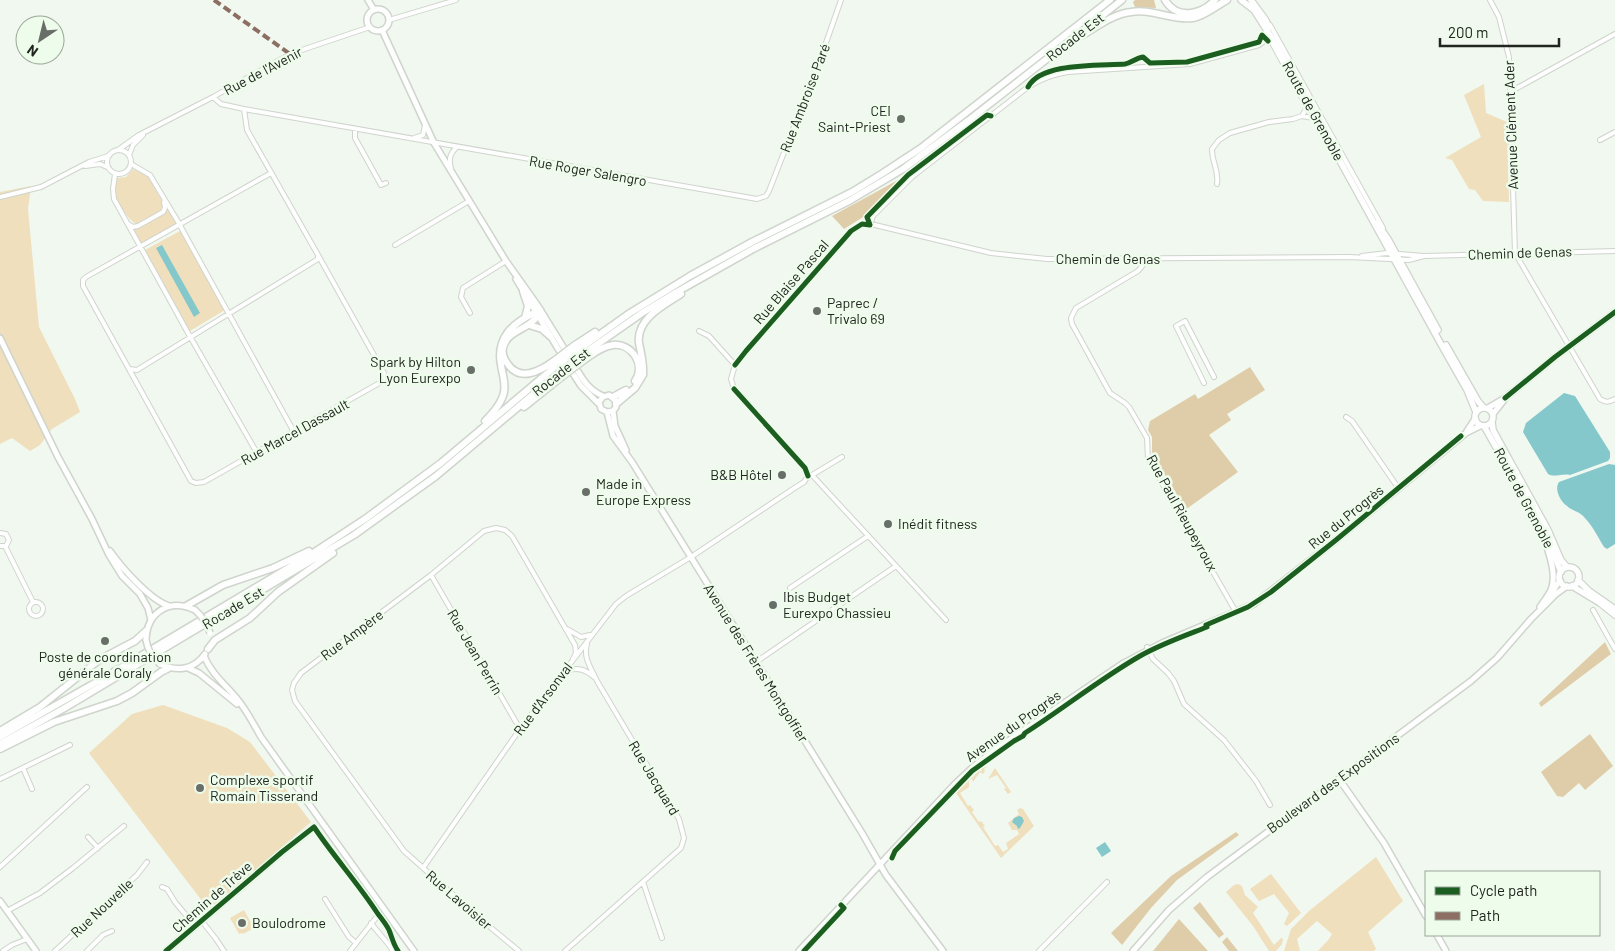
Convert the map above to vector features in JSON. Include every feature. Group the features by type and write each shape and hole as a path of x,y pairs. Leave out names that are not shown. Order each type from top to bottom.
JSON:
{"highway":[{"name":"Rocade Est","path":"580,353 630,313 699,271 883,174 921,148 1109,0"},
{"name":"Rocade Est","path":"0,737 61,703 335,539 416,483 559,368 642,313 718,268 850,201 896,173 928,151 1122,0"},
{"path":"1165,0 1172,9 1187,14 1203,10 1215,0"},
{"path":"1058,50 1120,14 1150,11 1194,18 1227,0"},
{"path":"616,404 635,388 643,375 639,338 643,324 652,314 714,274 718,268"},
{"path":"523,291 528,306 525,318"},
{"path":"476,434 480,425 504,395 504,382 499,352 501,342 525,318 534,314 541,314"},
{"path":"541,314 529,325 516,331 509,337 503,348 504,358 510,368 520,374 531,374 542,370 559,368 580,353 597,351 612,345 623,346 633,352 639,368 637,379 624,391 613,397"},
{"path":"529,325 542,329 550,336"},
{"name":"Rocade Est","path":"0,744 63,709 354,535 436,476 489,432 496,430 559,368"},
{"path":"208,649 215,640 250,618 278,592 349,542 354,535"},
{"path":"186,606 222,585 286,563 328,540 335,539"},
{"path":"0,731 40,706 99,660 134,641 146,631"},
{"path":"0,749 64,718 117,701 169,668"}],"main road":[{"name":"Route de Grenoble","path":"1241,0 1264,21 1374,221 1376,228 1395,256 1478,401 1486,408"},
{"name":"Route de Grenoble","path":"1251,0 1388,239 1395,256 1467,390 1476,412"},
{"path":"1486,408 1493,414 1492,422 1482,426 1475,419 1476,412 1486,408"},
{"name":"Route de Grenoble","path":"1492,422 1493,430 1548,530 1561,560 1567,567"},
{"name":"Route de Grenoble","path":"1482,426 1546,536 1561,572"},
{"path":"1615,609 1589,591 1578,580 1578,574 1575,569 1567,567 1561,572 1560,580 1600,603 1615,615"},
{"path":"1569,586 1578,580"}],"street":[{"path":"368,0 374,10"},
{"path":"390,20 456,0"},
{"name":"Rue Ambroise Paré","path":"766,196 821,57 841,0"},
{"name":"Avenue Clément Ader","path":"1490,0 1499,17 1509,57 1515,254"},
{"path":"374,10 383,10 388,14 390,20 388,26 382,30 374,30 370,27 367,17 374,10"},
{"name":"Route de Grenoble","path":"1264,21 1267,35 1376,228"},
{"name":"Rue de l'Avenir","path":"213,97 293,53 370,27"},
{"name":"Avenue des Frères Montgolfier","path":"382,30 424,125 452,174 583,380 596,393 603,396"},
{"path":"1510,92 1615,34"},
{"path":"870,225 873,216 912,177 1039,80 1068,72 1190,64 1259,45 1267,39 1267,35"},
{"path":"290,46 293,53"},
{"path":"131,164 125,173 116,174 110,172 106,162 111,152 124,147 139,135 213,97"},
{"name":"Rue Roger Salengro","path":"213,97 220,104 355,129 752,199 766,196"},
{"path":"1302,116 1307,107"},
{"name":"Rue Marcel Dassault","path":"244,109 247,130 384,373 384,378 380,384 204,482 196,483 191,480 82,283 86,277 271,173"},
{"path":"1217,184 1218,175 1212,158 1212,149 1224,136 1269,122 1302,116 1313,118"},
{"path":"410,138 417,138 423,135 424,125"},
{"path":"355,129 355,138 381,185 386,183"},
{"path":"1600,140 1615,132"},
{"path":"144,133 130,149 131,164 150,175 294,432"},
{"path":"452,174 449,161 450,154 457,147"},
{"path":"118,150 125,152 129,156"},
{"path":"0,197 41,187 90,162 108,156"},
{"path":"83,166 100,164 107,167"},
{"path":"116,174 114,199 256,453"},
{"path":"128,224 138,226 163,212 165,208 164,200"},
{"path":"396,245 469,201"},
{"name":"Rue Blaise Pascal","path":"736,365 746,351 851,232 862,224 870,225"},
{"name":"Chemin de Genas","path":"870,225 991,253 1047,259 1395,256 1409,260 1424,256 1615,251"},
{"path":"1515,254 1600,399 1604,402 1610,402 1615,399"},
{"path":"129,370 137,370 316,262 318,255"},
{"name":"Rue Paul Rieupeyroux","path":"1144,258 1143,265 1138,271 1076,308 1072,313 1072,324 1110,393 1129,407 1147,438 1148,458 1236,612"},
{"path":"470,313 461,297 463,288 506,261"},
{"name":"Avenue des Frères Montgolfier","path":"506,261 523,291 541,314 550,336 581,386 599,404 602,410 610,411 632,462 862,833 887,877 943,951"},
{"path":"1486,408 1505,398 1615,312"},
{"path":"1204,383 1176,326 1185,321 1214,377"},
{"path":"699,331 709,336 736,365 731,379 734,389 810,476 946,620"},
{"path":"0,338 58,457 103,540 116,560 130,575 161,604 169,606"},
{"path":"599,404 603,396 609,395 613,397 616,404 610,411"},
{"path":"1493,414 1505,398"},
{"path":"1346,417 1352,421 1399,489"},
{"name":"Rue du Progrès","path":"1236,612 1254,604 1271,592 1399,489 1466,432 1475,419"},
{"name":"Rue du Progrès","path":"1466,432 1482,426"},
{"name":"Rue d'Arsonval","path":"423,868 520,729 616,604 691,557 804,482 810,476 842,457"},
{"name":"Boulevard des Expositions","path":"1535,616 1551,590 1553,572 1540,527"},
{"name":"Rue Ampère","path":"423,868 404,851 296,701 292,690 301,673 431,575 484,531 496,528 505,530 512,536 566,628 575,647 573,659"},
{"path":"0,533 4,533 9,537 9,542 2,546 33,602"},
{"path":"790,588 868,536"},
{"path":"103,540 109,555 122,576 140,594 148,608 151,620"},
{"path":"756,662 896,566"},
{"name":"Rue Jean Perrin","path":"431,575 520,729"},
{"name":"Boulevard des Expositions","path":"1535,616 1557,587 1560,580"},
{"name":"Boulevard des Expositions","path":"1133,951 1157,922 1186,894 1295,810 1478,675 1497,658 1556,594 1569,586"},
{"path":"169,606 186,606 202,616 210,633 208,649 204,656 188,668 178,670 160,664 153,658 148,649 146,631 151,620 159,611 169,606"},
{"path":"1593,610 1615,650"},
{"name":"Avenue du Progrès","path":"800,951 964,774 984,758 1148,648 1236,612"},
{"path":"566,628 581,637 593,634"},
{"name":"Rue Jacquard","path":"565,951 681,848 684,838 679,819 597,681 586,658 588,640"},
{"path":"1148,648 1153,659 1174,681 1184,704 1224,740 1256,781 1270,805"},
{"path":"204,656 215,676 238,700 261,737 414,951"},
{"path":"188,668 213,683 248,716"},
{"name":"Rue Jacquard","path":"564,672 571,669 581,669 588,672 597,681"},
{"path":"0,779 70,745"},
{"path":"23,768 32,789"},
{"path":"1338,779 1384,842 1425,914"},
{"path":"0,867 87,787"},
{"path":"7,910 40,893 124,826"},
{"name":"Chemin de Trève","path":"166,951 314,827"},
{"path":"88,836 98,848"},
{"name":"Rue Nouvelle","path":"55,951 137,876 147,862"},
{"name":"Rue Lavoisier","path":"423,868 517,950"},
{"path":"643,882 662,938"},
{"path":"1039,951 1106,882"},
{"path":"162,887 167,889 195,926"},
{"path":"324,899 349,937 356,943"},
{"path":"0,900 36,951"},
{"path":"350,951 379,914"},
{"path":"201,920 224,951"},
{"path":"371,923 393,951"},
{"path":"87,951 103,935 112,931"},
{"path":"1438,936 1446,951"},
{"path":"3,951 12,945 28,939"}],"shaded area":[{"path":"1135,0 1154,0 1156,8 1135,7 1133,2"},
{"path":"1484,84 1486,113 1507,122 1509,202 1483,201 1475,190 1469,189 1452,160 1445,158 1481,137 1464,95"},
{"path":"133,169 147,175 163,206 159,213 137,224 123,210 115,191 117,178 126,177"},
{"path":"898,180 901,181 863,217 844,229 832,216"},
{"path":"31,186 28,209 39,327 80,412 52,429 40,445 30,451 12,438 0,444 0,192"},
{"path":"168,208 177,224 141,244 132,228 137,229 166,212"},
{"path":"180,231 225,310 190,331 145,250"},
{"path":"1250,367 1265,390 1227,414 1231,420 1209,435 1238,472 1185,510 1152,452 1152,437 1148,430 1150,421 1195,394 1198,399"},
{"path":"1605,642 1611,654 1541,707 1539,703"},
{"name":"Complexe sportif Romain Tisserand","path":"163,705 227,728 250,742 311,822 209,910 89,753 132,714"},
{"path":"1590,734 1613,766 1585,790 1579,783 1563,797 1557,796 1541,772"},
{"path":"988,766 984,769 983,774 980,772 973,782 972,779 970,780 979,771 982,771 981,769"},
{"path":"995,768 1011,792 1008,794 997,775 988,779"},
{"path":"969,781 969,787 960,793 968,806 970,805 974,810 972,812 979,822 981,821 985,826 983,827 995,846 998,845 1003,852 1008,849 1006,843 1019,834 1017,830 1012,830 1008,823 1019,814 1017,810 1023,809 1034,826 1001,858 956,793"},
{"path":"1236,832 1239,835 1177,880 1151,908 1122,945 1111,933 1171,876"},
{"path":"1376,857 1403,901 1368,932 1376,949 1374,951 1318,951 1332,934 1317,921 1297,939 1300,951 1284,951 1291,929 1309,911"},
{"path":"1271,874 1301,913 1287,926 1284,924 1289,913 1274,894 1259,901 1250,889"},
{"path":"1238,884 1242,886 1245,895 1258,907 1253,913 1274,945 1281,938 1283,939 1282,944 1276,951 1269,951 1253,926 1226,892"},
{"path":"1200,902 1224,934 1219,938 1193,908"},
{"name":"Boulodrome","path":"244,910 254,928 239,934 230,918"},
{"path":"1179,919 1208,951 1153,951"},
{"path":"1227,937 1238,951 1229,951 1222,942"}],"water":[{"path":"162,245 200,313 194,317 156,248"},
{"path":"1564,393 1575,396 1610,452 1610,458 1608,461 1570,475 1553,476 1548,474 1523,432 1526,423"},
{"path":"1609,464 1615,465 1615,544 1607,549 1584,517 1569,508 1562,501 1557,488 1559,482"},
{"path":"1019,816 1024,821 1018,829 1012,822 1014,818"},
{"path":"1105,842 1111,851 1102,857 1096,848"}],"marked path":[{"path":"214,0 290,54"}],"cycle path":[{"path":"1028,87 1035,79 1045,73 1058,69 1125,64 1143,57 1150,63 1187,62 1259,42 1262,35 1268,41"},
{"path":"735,365 851,231 862,224 870,225 867,217 908,175 987,115 991,116"},
{"path":"1505,398 1555,357 1615,312"},
{"path":"734,389 805,468 808,476"},
{"path":"892,858 895,851 972,771 1096,684 1140,656 1248,607 1271,592 1461,436"},
{"path":"166,951 314,827 385,924 398,951"},
{"path":"804,951 844,908 841,905"}],"place":[{"name":"CEI Saint-Priest","path":"901,119"},
{"name":"Paprec / Trivalo 69","path":"817,311"},
{"name":"Spark by Hilton Lyon Eurexpo","path":"471,370"},
{"name":"B&B Hôtel","path":"782,475"},
{"name":"Made in Europe Express","path":"586,492"},
{"name":"Inédit fitness","path":"888,524"},
{"name":"Ibis Budget Eurexpo Chassieu","path":"773,605"},
{"name":"Poste de coordination générale Coraly","path":"105,641"},
{"name":"Complexe sportif Romain Tisserand","path":"200,788"},
{"name":"Boulodrome","path":"242,923"}]}
